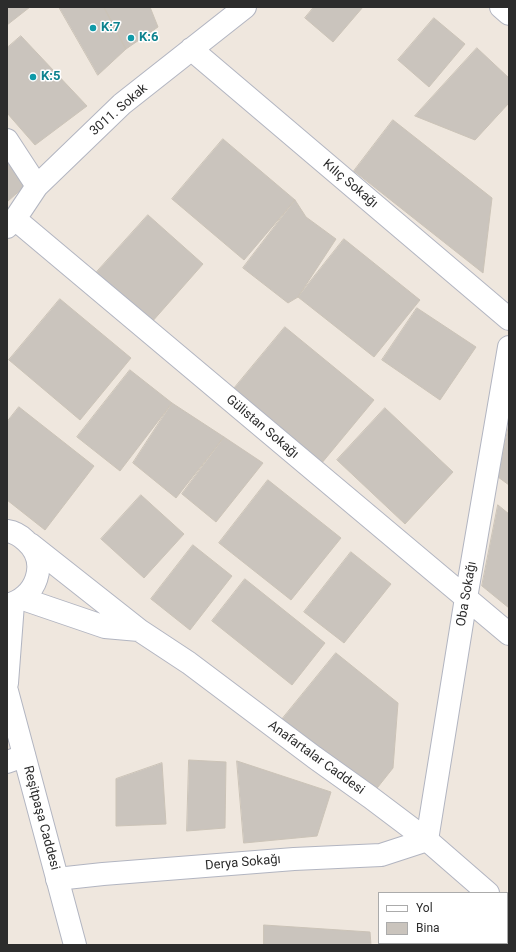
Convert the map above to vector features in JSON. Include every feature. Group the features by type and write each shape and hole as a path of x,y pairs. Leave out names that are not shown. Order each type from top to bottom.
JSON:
{"street":[{"name":"3011. Sokak","path":"11,223 37,186 122,104 245,7"},
{"path":"501,7 509,14"},
{"name":"Kılıç Sokağı","path":"191,49 509,319"},
{"path":"7,140 37,186"},
{"name":"Gülistan Sokağı","path":"11,223 509,634"},
{"name":"Oba Sokağı","path":"427,840 466,598 509,347"},
{"path":"7,683 14,602 31,590 37,579 38,567 36,555 16,533"},
{"name":"Anafartalar Caddesi","path":"16,533 139,630 189,663 427,840 487,892"},
{"name":"Anafartalar Caddesi","path":"14,602 105,627 139,630"},
{"name":"Reşitpaşa Caddesi","path":"7,691 16,759 57,879 75,945"},
{"name":"Derya Sokağı","path":"57,879 294,859 381,856 427,840"}],"building":[{"path":"7,7 30,7 7,25"},
{"name":"K:7","path":"59,7 104,7 126,49 98,75"},
{"name":"K:6","path":"104,7 150,7 158,27 126,49"},
{"path":"314,7 363,7 333,42 305,18"},
{"path":"434,18 465,44 429,87 398,60"},
{"name":"K:5","path":"21,36 87,106 35,145 7,113 7,48"},
{"path":"477,48 509,78 509,103 475,140 415,116"},
{"path":"393,120 492,198 483,273 354,171"},
{"path":"223,139 295,200 244,260 172,199"},
{"path":"7,161 26,185 7,202"},
{"path":"295,200 306,217 336,239 298,297 288,303 243,268"},
{"path":"148,215 203,264 151,323 95,274"},
{"path":"344,239 420,300 374,357 298,297"},
{"path":"60,299 131,358 80,420 9,360"},
{"path":"417,308 476,347 440,400 382,360"},
{"path":"285,327 374,400 321,464 232,391"},
{"path":"130,370 172,403 120,471 77,437"},
{"path":"172,403 224,437 176,498 133,463"},
{"path":"19,407 94,466 45,530 7,500 7,422"},
{"path":"385,408 453,472 405,524 337,460"},
{"path":"509,424 509,485 498,477"},
{"path":"224,437 263,463 216,522 182,494"},
{"path":"268,480 341,538 291,600 219,543"},
{"path":"141,495 184,534 144,578 101,539"},
{"path":"498,505 509,514 509,608 482,586"},
{"path":"193,545 232,576 190,630 151,599"},
{"path":"351,552 391,584 344,643 304,612"},
{"path":"245,579 325,643 292,685 212,621"},
{"path":"336,653 398,703 393,768 370,797 279,723"},
{"path":"189,760 226,762 225,828 187,831"},
{"path":"237,761 331,792 317,836 244,843"},
{"path":"162,763 166,824 116,826 116,779"},
{"path":"264,925 370,932 371,945 264,945"},
{"path":"477,944 478,945 398,945"}],"place":[{"name":"K:7","path":"93,28"},
{"name":"K:6","path":"131,38"},
{"name":"K:5","path":"33,77"}]}
